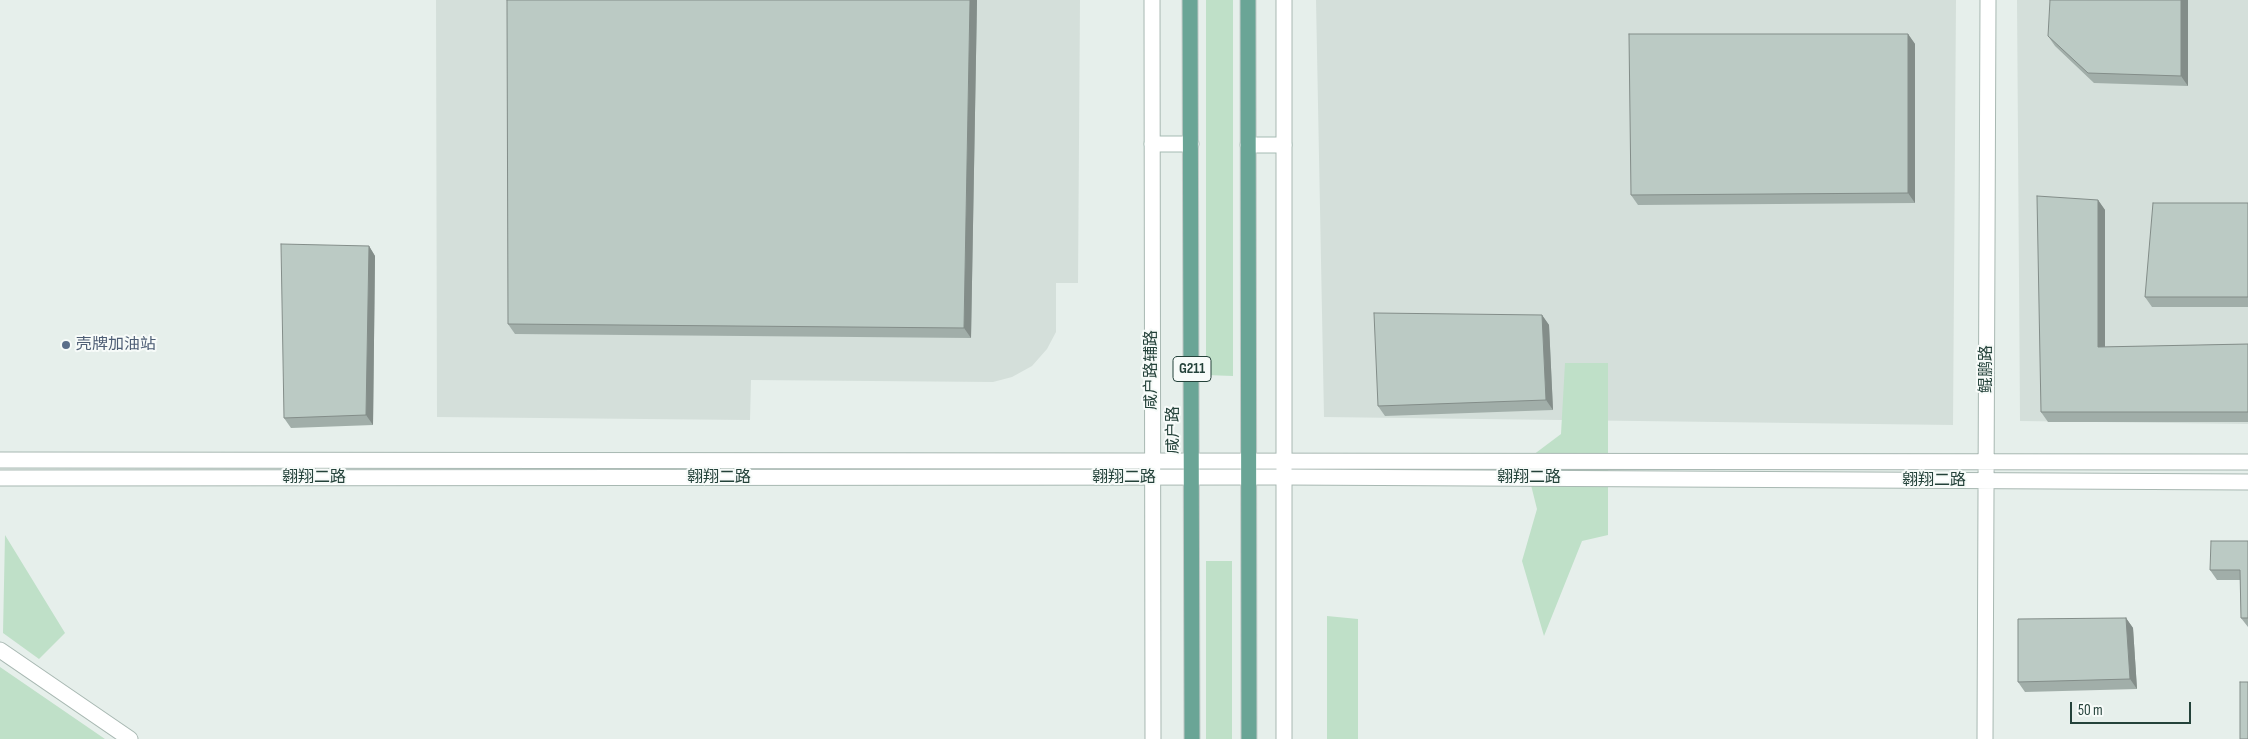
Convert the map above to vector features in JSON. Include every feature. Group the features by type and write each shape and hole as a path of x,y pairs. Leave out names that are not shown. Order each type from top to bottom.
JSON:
{"main road":[{"name":"咸户路","path":"1190,0 1192,739"},
{"path":"1248,0 1249,739"}],"street":[{"name":"咸户路辅路","path":"1152,0 1153,739"},
{"path":"1284,0 1284,739"},
{"name":"鲲鹏路","path":"1985,739 1988,0"},
{"path":"1152,144 1191,144"},
{"path":"1248,145 1284,145"},
{"name":"翱翔二路","path":"0,460 2248,462"},
{"name":"翱翔二路","path":"0,478 1284,477 2248,482"},
{"path":"0,650 130,739"}],"shaded area":[{"path":"436,0 1080,0 1078,283 1056,283 1056,332 1047,349 1032,366 1012,377 993,382 751,380 750,420 437,417"},
{"path":"1316,0 1956,0 1953,425 1324,417"},
{"path":"2017,0 2248,0 2248,424 2020,421"}],"green space":[{"path":"1206,0 1233,0 1233,376 1206,375"},
{"path":"1565,363 1608,363 1608,535 1582,541 1544,636 1522,561 1537,509 1525,461 1561,434"},
{"path":"5,535 65,633 39,659 3,633"},
{"path":"1206,561 1232,561 1232,739 1206,739"},
{"path":"1327,616 1358,619 1358,739 1327,739"},
{"path":"0,667 105,739 0,739"}],"building":[{"path":"507,0 970,0 964,328 508,324"},
{"path":"2050,0 2181,0 2181,76 2088,73 2048,36"},
{"path":"1629,34 1908,34 1908,193 1631,195"},
{"path":"2037,196 2098,200 2098,347 2248,344 2248,412 2041,412"},
{"path":"2153,203 2248,203 2248,297 2145,297"},
{"path":"281,244 369,246 366,415 284,418"},
{"path":"1374,313 1542,315 1546,400 1378,406"},
{"path":"2211,541 2248,541 2248,618 2241,618 2240,570 2210,570"},
{"path":"2126,618 2130,679 2018,682 2018,619"},
{"path":"2240,682 2248,682 2248,739 2240,739"}],"place":[{"name":"壳牌加油站","path":"66,345"}]}
